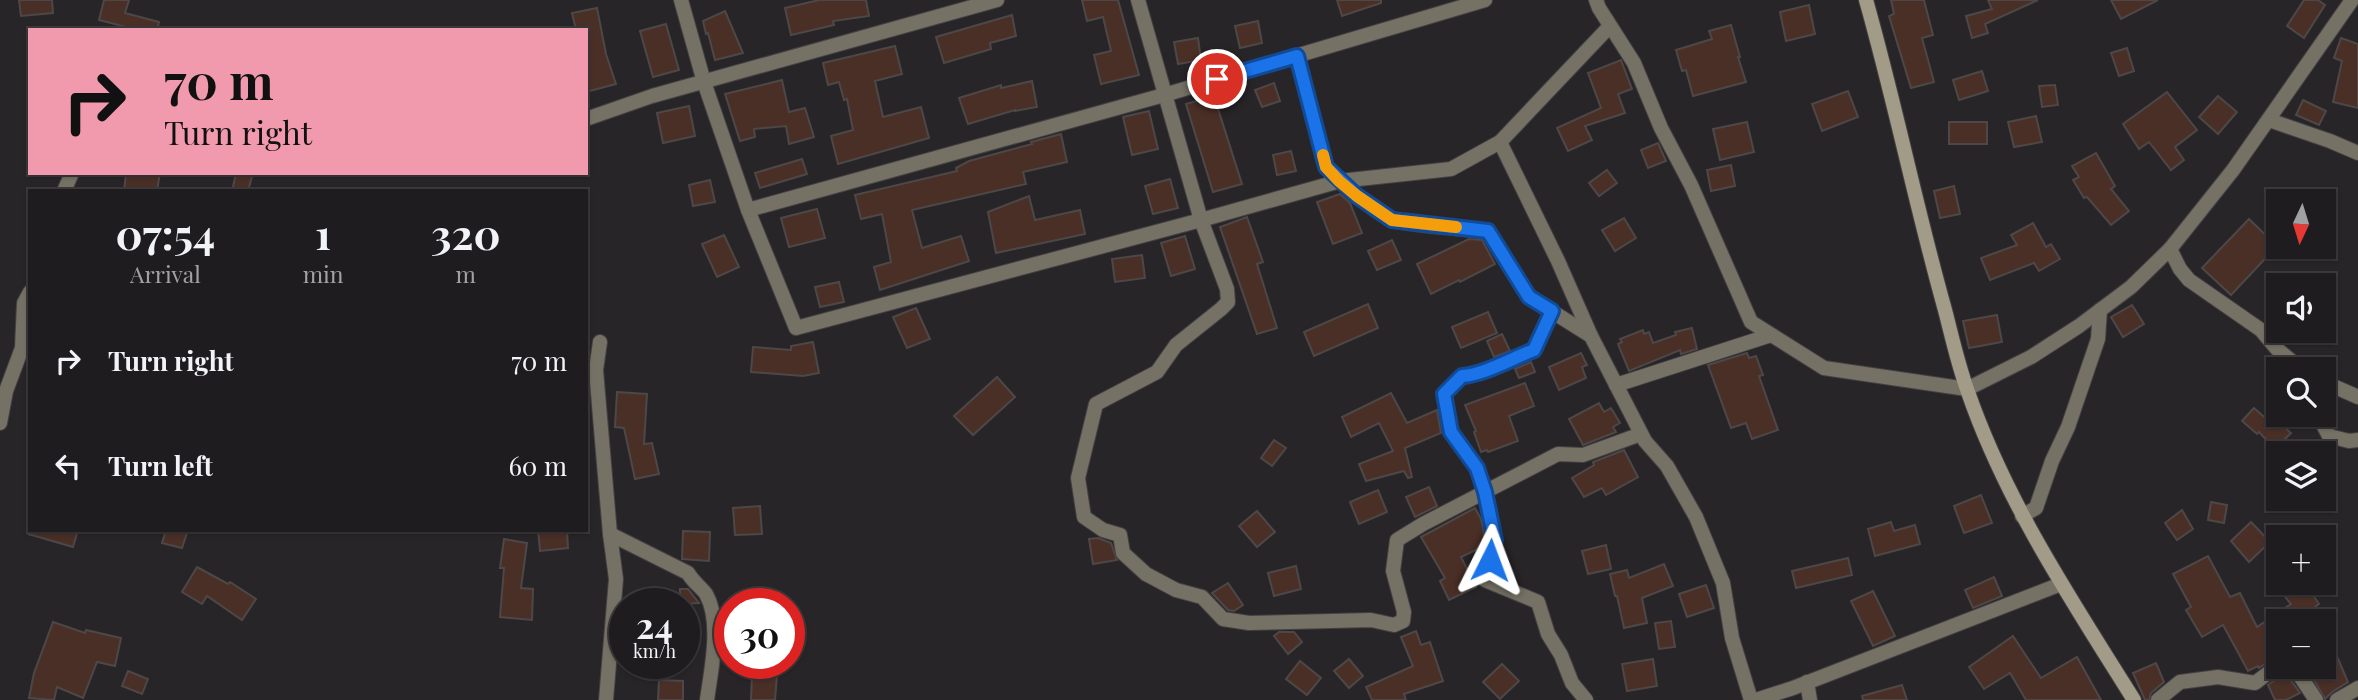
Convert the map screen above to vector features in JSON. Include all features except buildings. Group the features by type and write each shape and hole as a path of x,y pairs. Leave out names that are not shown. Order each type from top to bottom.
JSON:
{"main road":[{"path":"1866,0 1936,280 1967,389 2022,516 2134,700"}],"street":[{"path":"681,0 704,82 748,210 796,328 1339,181 1451,169 1500,142 1610,26"},
{"path":"588,118 652,96 997,0"},
{"path":"1138,0 1201,219 1227,289 1227,302 1176,345 1157,372 1096,404 1078,478 1084,517 1103,530 1120,535 1123,553 1146,574 1176,590 1202,597 1223,619 1249,622 1371,620 1394,625 1403,621 1404,612 1393,571 1397,540 1558,454 1583,455 1641,433"},
{"path":"748,210 1164,95 1485,0"},
{"path":"1596,0 1598,8 1633,64 1661,128 1691,185 1751,322 1824,368 1967,389 2031,357 2100,310 2131,287 2170,249 2233,170 2352,0"},
{"path":"1297,56 1326,167 1339,181 1392,220 1488,231 1529,297 1591,336"},
{"path":"2269,120 2358,153"},
{"path":"1500,142 1591,336 1645,441 1667,466 1696,517 1723,583 1731,638 1754,700 2061,584"},
{"path":"2170,249 2189,280 2261,330 2287,357"},
{"path":"0,423 6,391 22,348 24,303 28,296"},
{"path":"2022,516 2036,508 2052,461 2068,427 2098,339 2100,310"},
{"path":"1552,311 1534,350 1495,365 1478,375 1462,376 1444,394 1451,432 1477,468 1485,492 1495,540 1485,580 1538,602 1548,634 1561,655 1572,683 1586,700"},
{"path":"1616,385 1772,335"},
{"path":"600,342 596,370 616,579 606,700"},
{"path":"2336,387 2358,397"},
{"path":"2324,427 2329,436 2358,440"},
{"path":"610,534 688,573 705,593 713,618 715,645 707,700"},
{"path":"2158,700 2180,682 2218,677 2255,683 2276,667 2296,670 2316,700"},
{"path":"1807,682 1810,700"},
{"path":"2337,700 2358,688"}],"slow traffic":[{"path":"1323,155 1326,167 1339,181 1392,220 1456,227"}],"route":[{"path":"1217,79 1297,56 1326,167 1339,181 1392,220 1488,231 1529,297 1552,311 1534,350 1495,365 1478,375 1462,376 1444,394 1451,432 1477,468 1485,492 1495,540 1490,560"}]}
